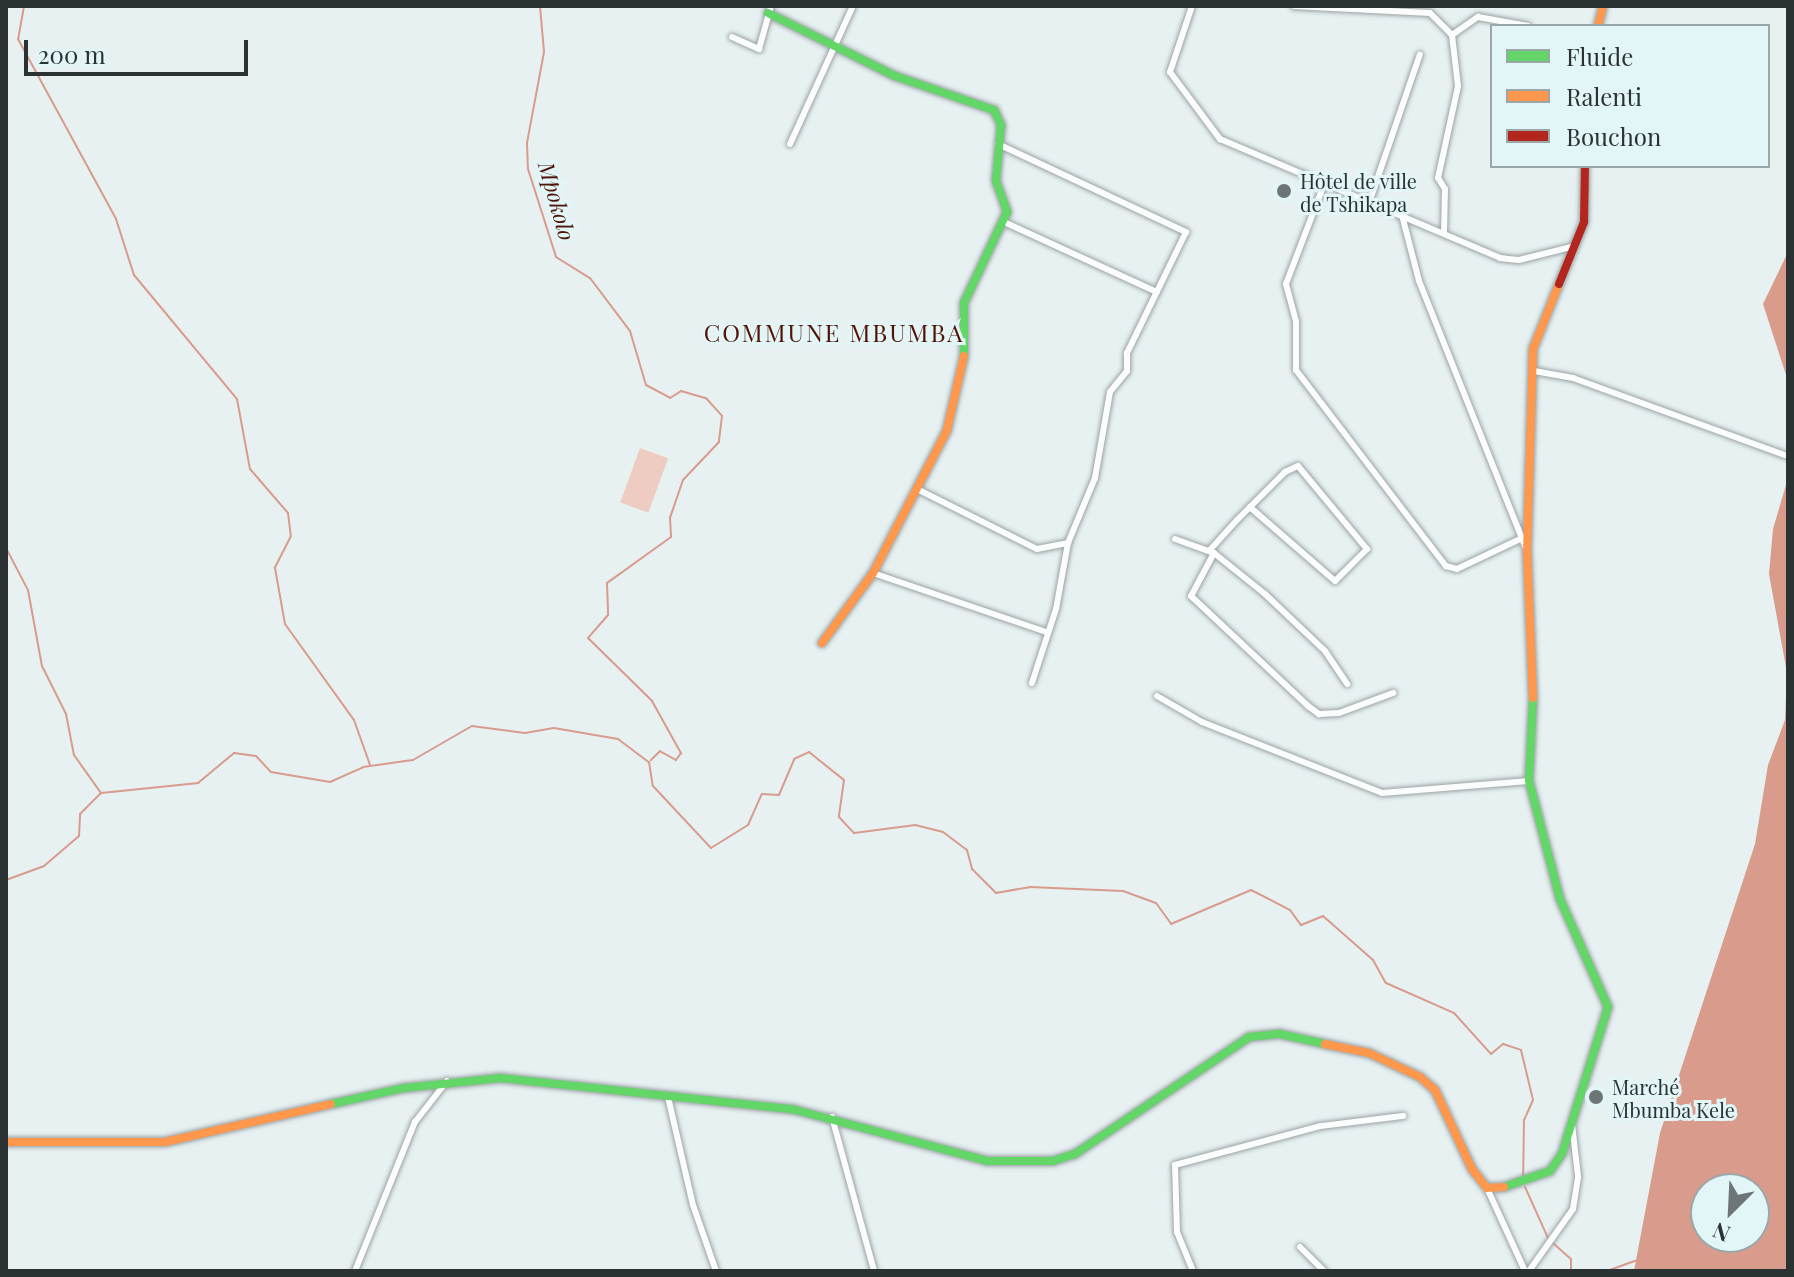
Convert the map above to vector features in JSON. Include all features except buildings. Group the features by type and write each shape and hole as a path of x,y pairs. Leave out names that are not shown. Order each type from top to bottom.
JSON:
{"main road":[{"path":"769,9 837,48 994,110 1001,125 996,181 1005,199 1004,222 964,303 962,368 947,430 919,490 873,573 822,643"},
{"path":"6,1142 165,1142 447,1081 530,1080 832,1117 987,1161 1053,1161 1075,1154 1223,1049 1249,1037 1280,1034 1369,1053 1420,1077 1435,1090 1472,1169 1487,1188 1516,1186 1533,1180 1562,1154 1608,1007 1560,899 1529,781 1534,716 1527,551 1537,331 1584,222 1585,168"}],"street":[{"path":"790,144 837,48 853,6"},
{"path":"1192,6 1170,72 1205,125 1220,139 1323,187 1519,260 1571,247"},
{"path":"1294,6 1430,13 1452,35 1458,86 1438,178 1445,189 1444,233"},
{"path":"732,37 759,49 769,9"},
{"path":"1452,35 1478,17 1517,24"},
{"path":"1369,203 1420,54"},
{"path":"998,144 1181,228 1182,243 1127,353 1127,371 1110,392 1092,490 1068,543 1032,683"},
{"path":"1323,187 1286,284 1296,321 1296,370 1446,566 1457,569 1518,540"},
{"path":"1402,218 1419,281 1518,540 1527,551"},
{"path":"1004,222 1157,292"},
{"path":"1534,371 1573,378 1787,456"},
{"path":"1250,507 1335,581 1367,549 1298,466 1250,507 1211,552 1191,596 1319,714 1339,713 1393,693"},
{"path":"919,490 1037,549 1068,543"},
{"path":"1175,539 1211,552 1290,617 1347,684"},
{"path":"873,573 1046,632"},
{"path":"1157,696 1202,722 1382,793 1529,781"},
{"path":"355,1271 415,1122 447,1081"},
{"path":"668,1097 693,1205 716,1271"},
{"path":"1191,1270 1177,1232 1175,1165 1321,1126 1403,1116"},
{"path":"832,1117 874,1271"},
{"path":"1487,1188 1527,1271 1573,1209 1578,1176 1571,1121"},
{"path":"1300,1247 1324,1271"}],"shaded area":[{"path":"1788,252 1788,381 1763,304"},
{"path":"640,448 668,458 648,513 620,503"},
{"path":"1788,478 1788,1271 1634,1271 1660,1133 1755,844 1768,765 1785,720 1787,673 1769,574 1773,529"}],"waterway":[{"path":"24,6 18,39 116,219 134,275 237,399 250,469 288,513 291,536 275,568 285,624 354,720 370,765"},
{"name":"Mpokolo","path":"540,6 544,52 527,143 528,169 556,257 590,278 630,331 646,385 670,398 681,391 706,398 722,416 719,442 683,480 670,517 671,537 607,583 608,615 588,638 652,701 681,753 676,760 660,751 651,760"},
{"path":"6,548 28,590 42,666 66,714 74,755 101,793"},
{"path":"6,880 44,866 79,836 80,814 101,793 198,783 234,753 256,756 271,772 330,782 363,767 413,760 472,726 525,733 554,728 618,739 649,762 653,786 711,848 748,825 762,794 779,795 794,759 809,752 844,780 839,817 854,833 915,825 943,832 967,850 972,869 996,893 1030,887 1123,891 1156,903 1171,924 1251,890 1290,910 1301,925 1323,916 1373,960 1386,983 1454,1013 1491,1054 1503,1044 1521,1050 1533,1100 1524,1120 1523,1181"},
{"path":"1525,1187 1548,1238"},
{"path":"1553,1243 1571,1259 1571,1271"},
{"path":"1607,1271 1635,1261"}],"traffic: fast":[{"path":"768,13 895,76 994,110 1001,125 996,181 1007,212 964,303 964,356"},
{"path":"1504,1187 1550,1171 1562,1154 1608,1007 1560,899 1529,781 1533,698"},
{"path":"331,1104 404,1088 500,1078 792,1109 987,1161 1053,1161 1075,1154 1249,1037 1280,1034 1325,1044"}],"traffic: slow":[{"path":"1598,24 1603,6"},
{"path":"1533,698 1527,551 1533,349 1559,284"},
{"path":"822,643 873,573 947,430 964,356"},
{"path":"1325,1044 1369,1053 1420,1077 1435,1090 1472,1169 1487,1188 1504,1187"},
{"path":"6,1142 165,1142 331,1104"}],"traffic: jam":[{"path":"1559,284 1584,222 1585,168"}],"place":[{"name":"Hôtel de ville de Tshikapa","path":"1284,191"},
{"name":"Marché Mbumba Kele","path":"1596,1097"}],"district":[{"name":"COMMUNE MBUMBA","path":"834,333"}]}
